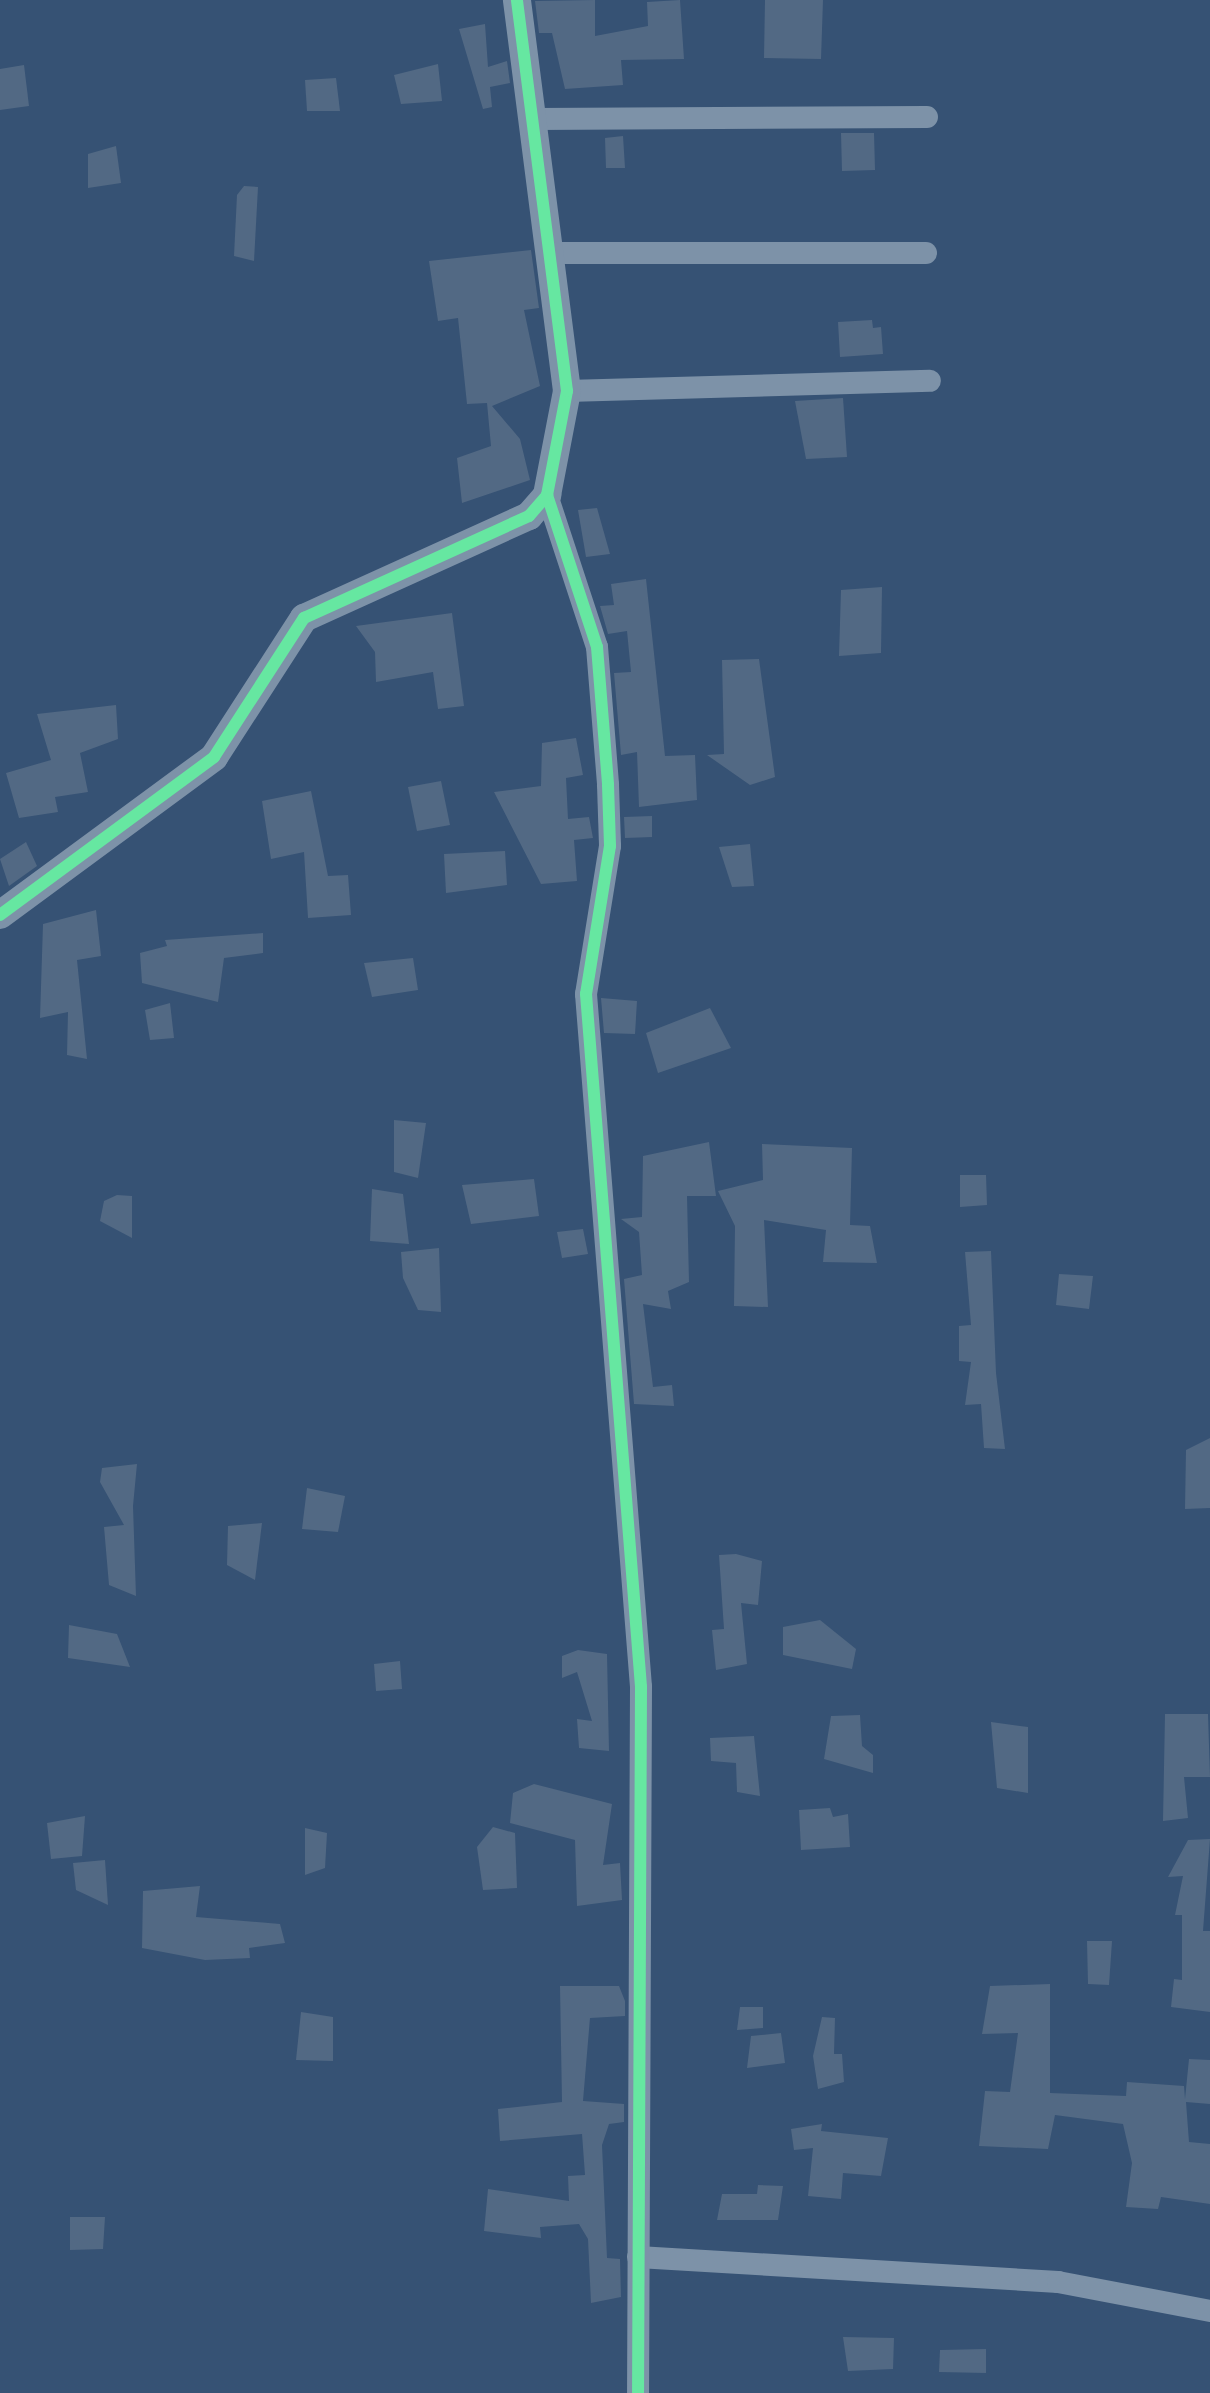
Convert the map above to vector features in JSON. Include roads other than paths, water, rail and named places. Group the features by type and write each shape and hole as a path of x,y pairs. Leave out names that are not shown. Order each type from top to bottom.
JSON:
{"street":[{"path":"517,0 568,391 547,496 597,647 608,785 610,846 586,994 588,1088 641,1687 638,2393"},
{"path":"535,119 927,117"},
{"path":"551,253 926,253"},
{"path":"568,391 930,381"},
{"path":"0,915 214,757 304,618 528,516 547,496"},
{"path":"638,2257 1058,2282 1210,2311"}]}
